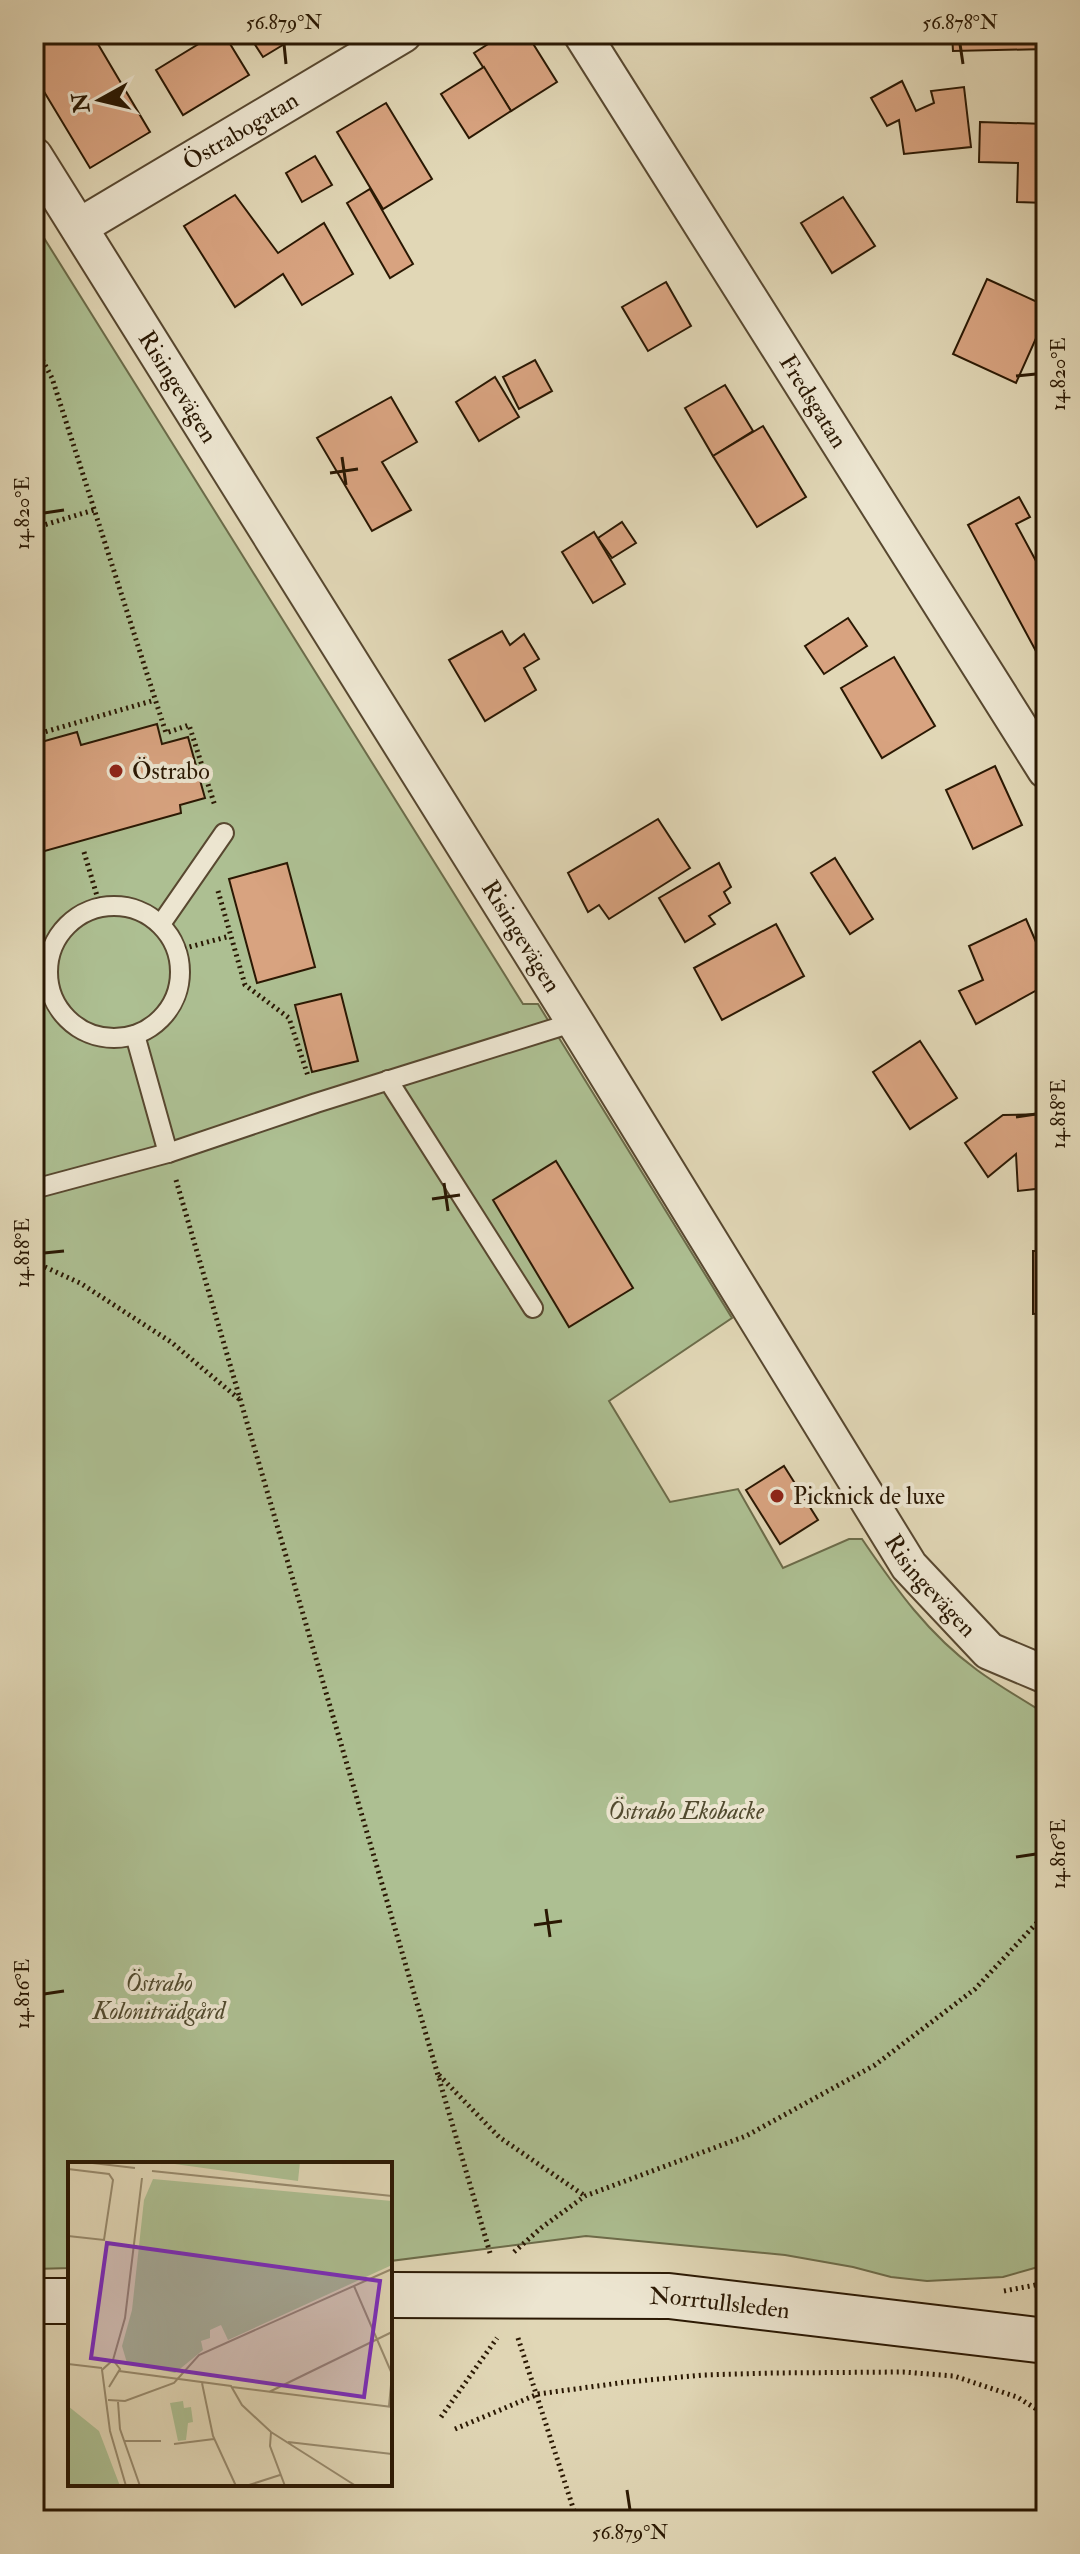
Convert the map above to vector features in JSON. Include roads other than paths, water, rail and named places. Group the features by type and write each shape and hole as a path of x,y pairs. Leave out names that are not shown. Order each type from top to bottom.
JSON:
{"main road":[{"name":"Norrtullsleden","path":"392,2295 669,2296 1046,2341"},
{"path":"34,2301 68,2301"}],"street":[{"name":"Östrabogatan","path":"79,227 403,34"},
{"name":"Fredsgatan","path":"582,34 1046,770"},
{"name":"Risingevägen","path":"34,156 575,1022 909,1566 989,1651 1046,1675"}],"lane":[{"path":"161,924 224,833"},
{"path":"118,905 140,910 161,924 177,951 180,978 178,992 166,1014 152,1026 119,1039 101,1037 77,1027 42,992 47,972 41,957 73,919 100,906 118,905"},
{"path":"34,1189 168,1153 575,1022"},
{"path":"135,1035 168,1153"},
{"path":"388,1080 533,1308"}],"place":[{"name":"Östrabo","path":"116,771"},
{"name":"Picknick de luxe","path":"777,1496"}],"park label":[{"name":"Östrabo Ekobacke","path":"686,1811"},
{"name":"Östrabo Koloniträdgård","path":"159,1997"}]}
